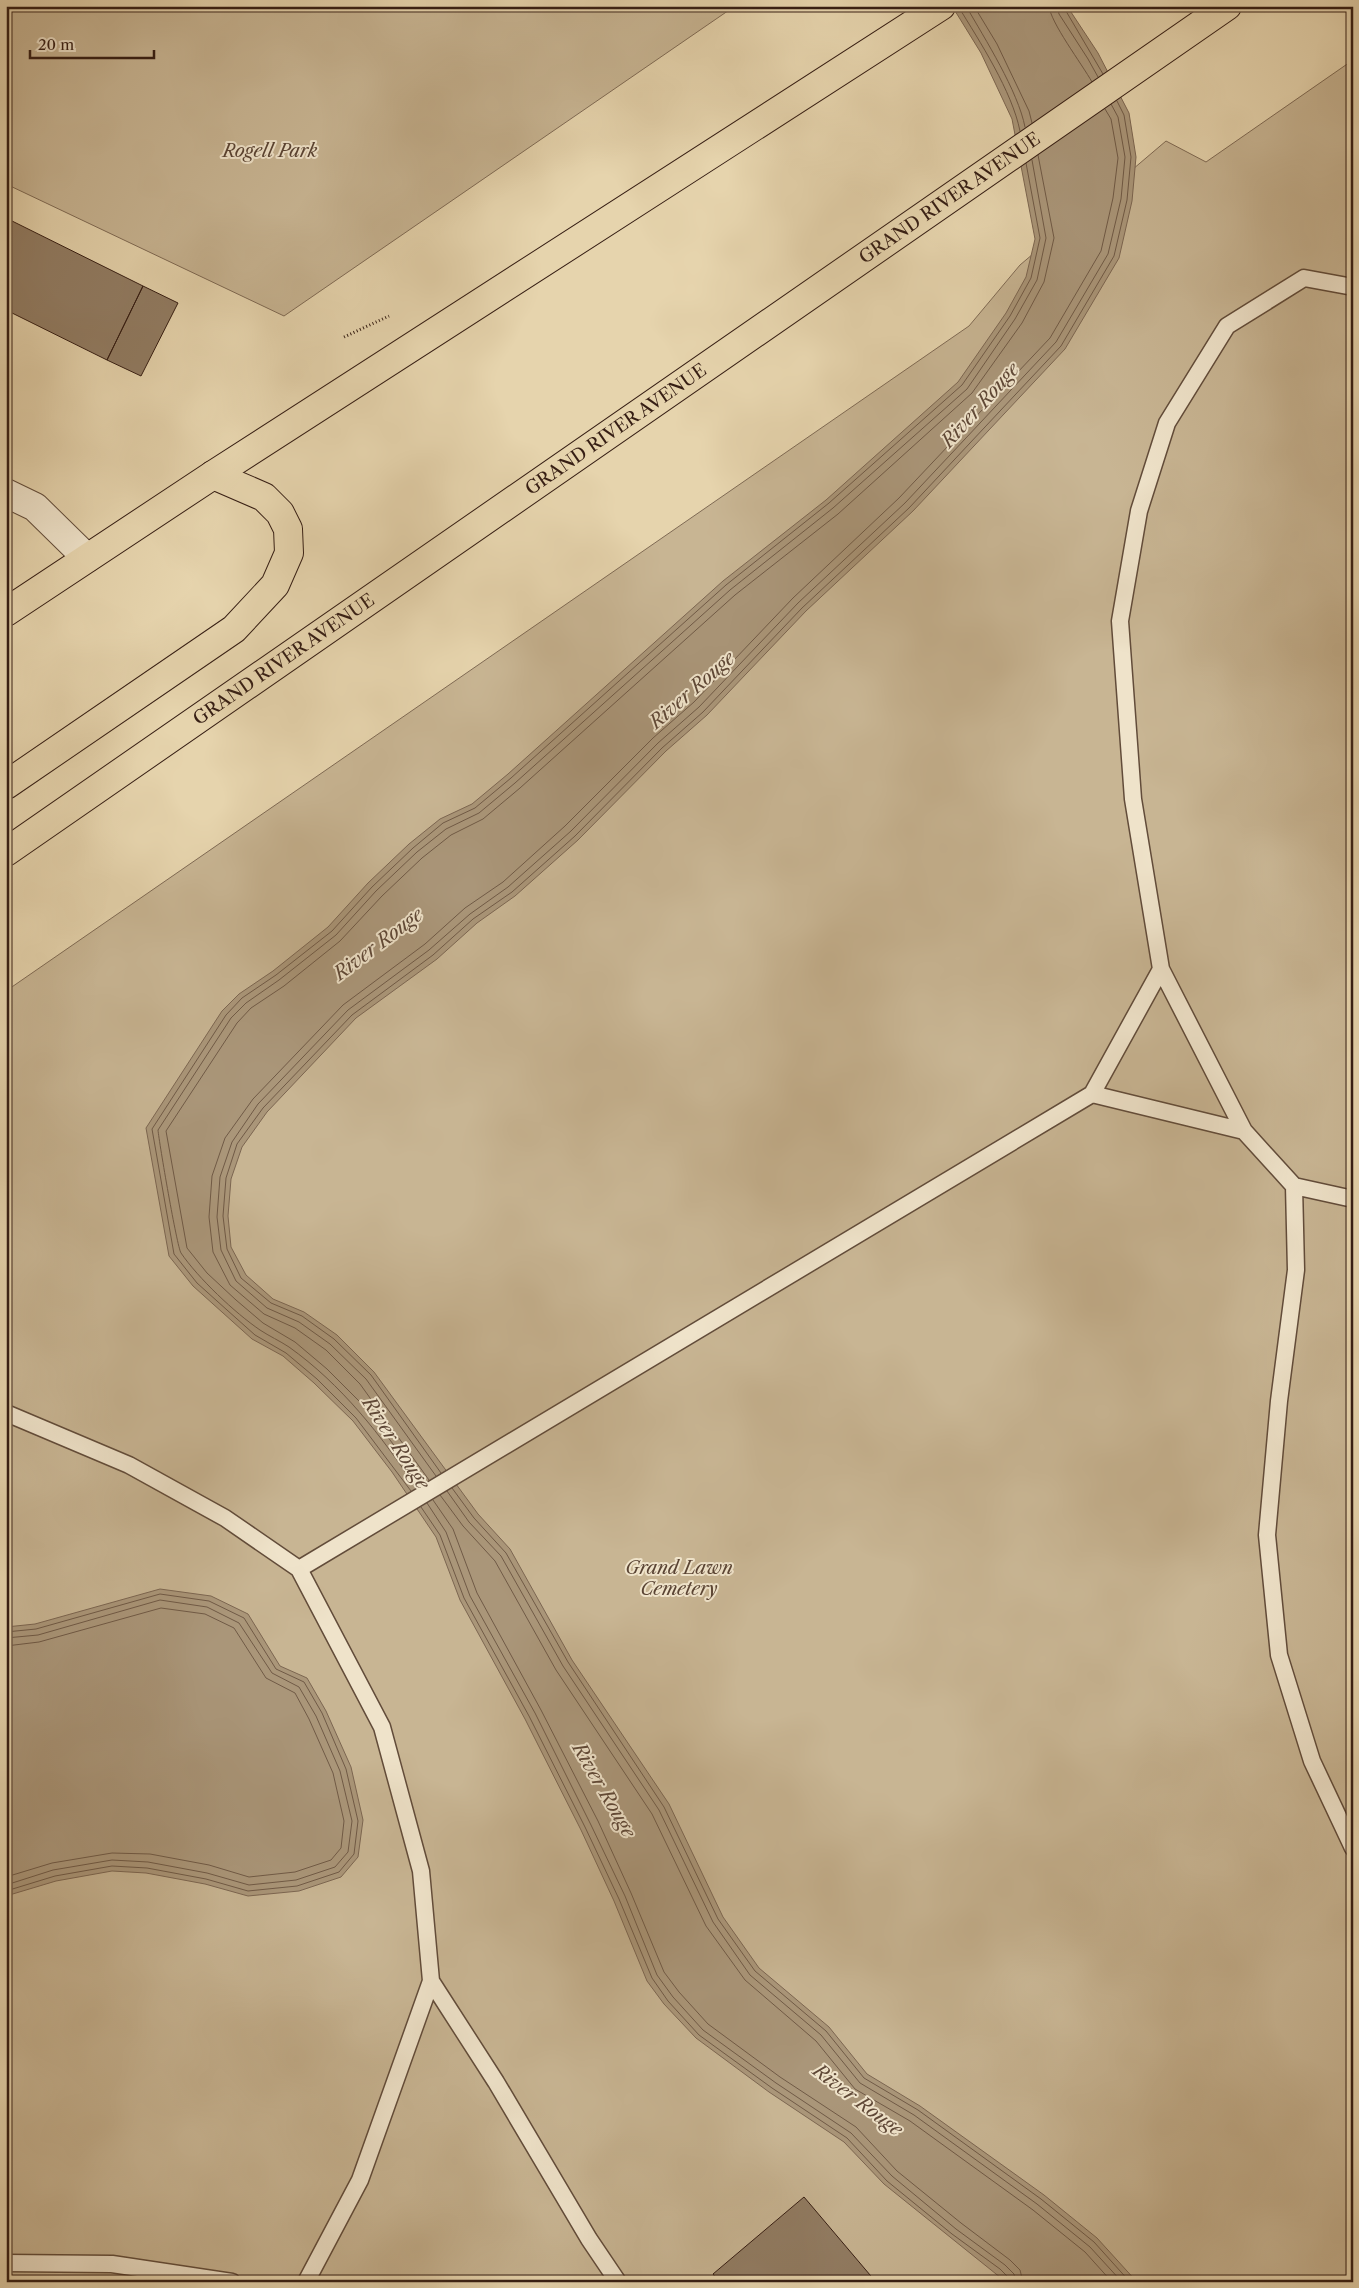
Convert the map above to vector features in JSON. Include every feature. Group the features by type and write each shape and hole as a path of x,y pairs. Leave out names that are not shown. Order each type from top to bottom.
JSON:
{"main road":[{"path":"6,612 213,474 941,6"},
{"name":"GRAND RIVER AVENUE","path":"6,852 996,168 1227,6"},
{"path":"6,785 234,629 275,585 289,553 288,529 280,513 264,497 213,474"}],"street":[{"path":"6,493 35,507 87,558"}],"lane":[{"path":"1353,287 1304,278 1227,326 1167,423 1139,511 1120,621 1133,799 1161,969 1244,1131 1294,1186 1353,1199"},
{"path":"299,1569 494,1454 1092,1094 1161,969"},
{"path":"1092,1094 1244,1131"},
{"path":"1294,1186 1296,1270 1279,1401 1267,1535 1278,1656 1312,1760 1353,1848"},
{"path":"6,1413 129,1465 225,1518 299,1569 382,1727 421,1871 431,1981 360,2180 306,2282"},
{"path":"431,1981 496,2082 589,2239 618,2282"},
{"path":"6,2262 112,2264 232,2282"}],"green space":[{"name":"Rogell Park","path":"6,6 735,6 284,316 6,184"},
{"name":"Grand Lawn Cemetery","path":"1353,60 1353,2282 6,2282 6,991 969,326 1020,265 1166,141 1206,162"}],"water":[{"name":"River Rouge","path":"952,6 1067,6 1098,53 1129,113 1136,157 1132,201 1119,258 1065,349 913,511 806,611 707,715 666,751 578,840 515,896 477,923 437,959 356,1018 267,1112 242,1147 231,1179 228,1216 231,1247 246,1275 273,1299 304,1312 337,1335 374,1372 478,1514 510,1549 572,1660 669,1804 723,1917 759,1968 829,2027 867,2074 920,2106 1044,2195 1097,2238 1137,2282 1006,2282 884,2184 844,2142 769,2092 696,2038 664,2004 647,1981 614,1901 581,1830 525,1719 460,1600 436,1537 392,1472 353,1421 283,1356 252,1339 193,1286 169,1256 146,1128 222,1011 239,994 273,971 328,927 368,883 409,844 440,819 472,804 508,774 723,581 826,500 958,382 1006,313 1026,277 1035,239 1012,119 981,53"},
{"path":"160,1589 211,1596 248,1614 280,1666 307,1678 326,1711 351,1767 363,1820 358,1857 341,1877 299,1891 248,1896 205,1884 146,1873 112,1871 56,1881 6,1896 6,1627 35,1624"}],"building":[{"path":"6,218 143,286 107,360 6,310"},
{"path":"143,286 178,303 141,376 107,360"},
{"path":"804,2197 876,2282 719,2282 713,2274"}]}
